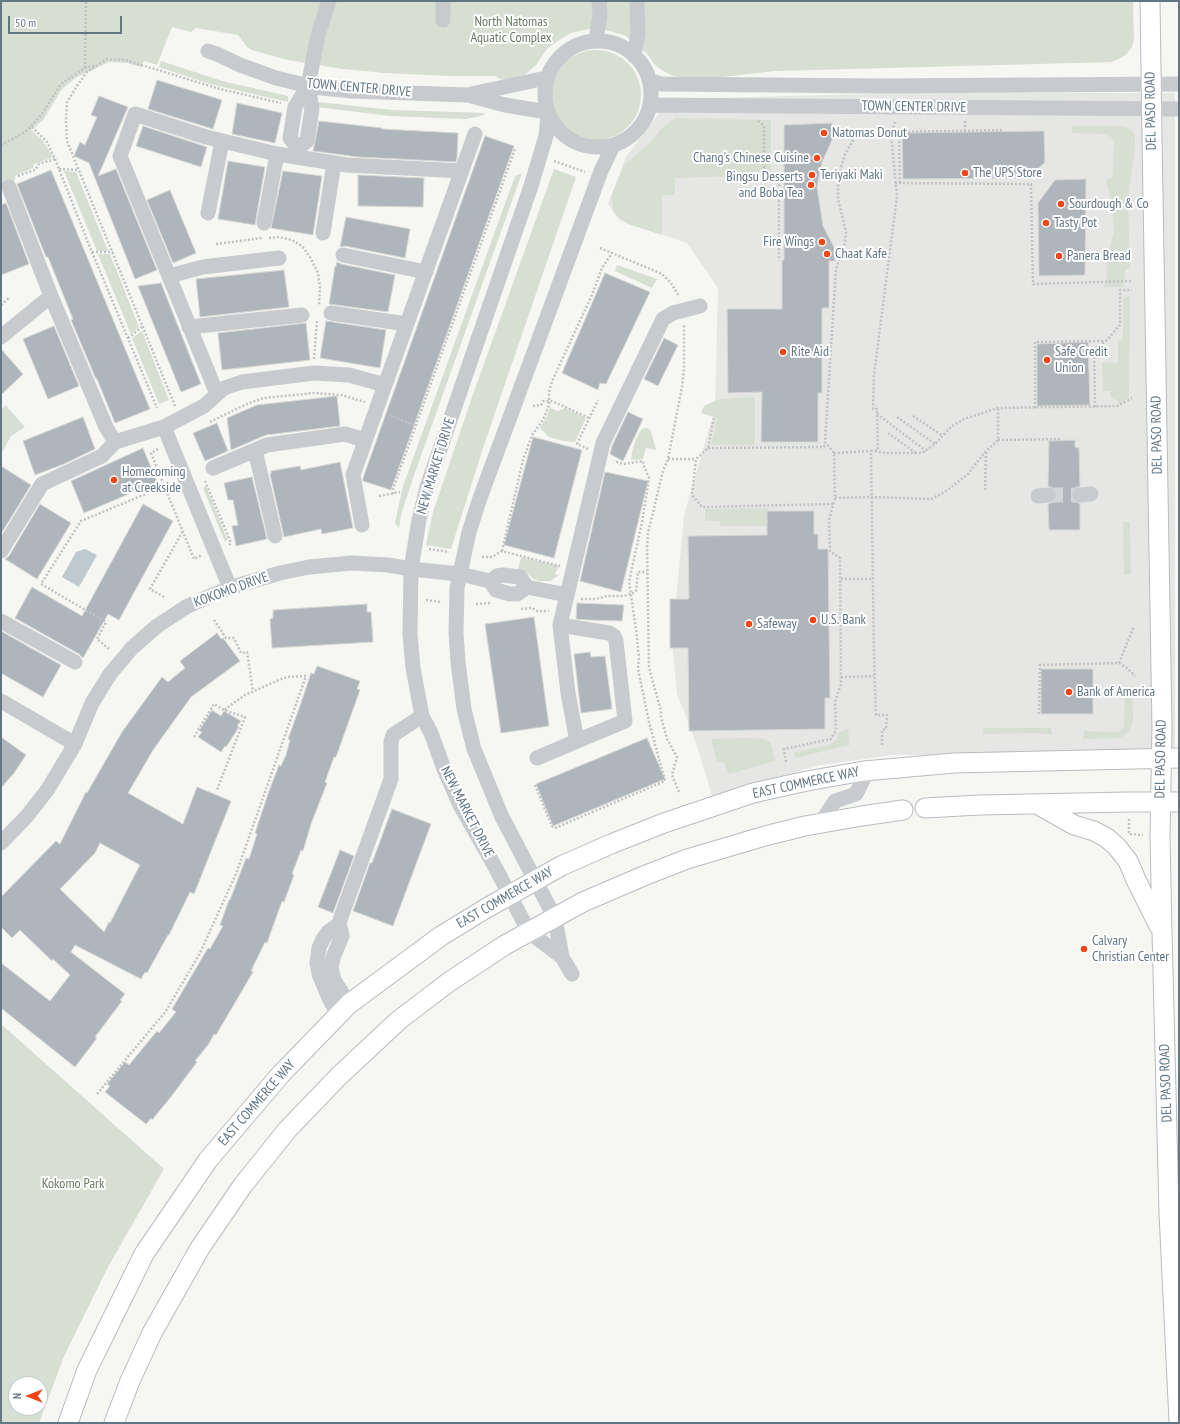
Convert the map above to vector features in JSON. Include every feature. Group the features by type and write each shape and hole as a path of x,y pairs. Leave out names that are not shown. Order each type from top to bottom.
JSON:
{"main road":[{"name":"DEL PASO ROAD","path":"1150,1 1157,408 1170,759 1160,802 1162,931 1169,1213 1179,1421"},
{"name":"EAST COMMERCE WAY","path":"68,1423 87,1370 144,1254 208,1160 281,1074 344,1010 441,936 561,866 664,823 753,793 807,781 864,771 954,763 1170,759"},
{"path":"925,808 980,805 1179,802"},
{"path":"1036,804 1074,825 1101,834 1117,847 1128,861 1162,931"},
{"path":"114,1423 130,1381 152,1333 200,1248 243,1185 288,1129 338,1077 399,1020 449,982 505,946 582,902 646,875 688,859 765,836 820,824 903,810"}],"street":[{"path":"297,152 307,142 312,109 308,86 318,35 329,1"},
{"path":"443,1 443,20"},
{"path":"596,40 600,15 599,1"},
{"path":"634,56 638,33 637,1"},
{"path":"596,40 613,43 628,50 634,56 640,62 648,76 652,94 649,110 641,126 629,138 613,146 598,148 582,146 568,140 556,129 548,114 544,95 546,78 554,63 565,51 580,43 596,40"},
{"name":"TOWN CENTER DRIVE","path":"208,51 240,65 276,78 308,86 351,90 468,95 548,114"},
{"name":"TOWN CENTER DRIVE","path":"468,95 546,78"},
{"name":"TOWN CENTER DRIVE","path":"649,80 661,84 870,86 1179,84"},
{"path":"297,152 290,138 294,107 308,86"},
{"name":"TOWN CENTER DRIVE","path":"650,105 1179,109"},
{"path":"217,394 120,156 135,114 222,141 277,154 297,152 334,163 462,171"},
{"name":"NEW MARKET DRIVE","path":"548,114 546,136 531,186 427,487 419,520 411,569 410,634 413,668 422,716 431,733 444,769 460,805 529,932 562,957"},
{"path":"292,124 309,127"},
{"path":"362,525 353,475 475,134"},
{"path":"208,213 222,141"},
{"name":"NEW MARKET DRIVE","path":"572,974 562,957 555,918 502,817 472,743 464,708 456,640 457,588 469,532 480,498 601,171 613,146"},
{"path":"264,223 277,154"},
{"path":"323,233 334,163"},
{"path":"9,187 51,296 106,427 116,442"},
{"path":"343,256 426,272"},
{"path":"169,276 203,267 279,258"},
{"path":"1,337 51,296"},
{"path":"577,741 568,693 560,625 572,596 603,443 663,319 673,313 700,306"},
{"path":"322,313 406,324"},
{"path":"189,327 302,315"},
{"path":"1,551 42,484 102,456 116,442 164,427 180,419 204,406 224,388 242,382 314,373 349,375 384,385"},
{"path":"164,427 230,588"},
{"path":"208,472 267,445 345,434 365,440"},
{"path":"255,450 274,536"},
{"name":"KOKOMO DRIVE","path":"1,844 27,816 48,789 74,744 92,703 110,674 132,648 158,626 186,607 230,588 280,573 309,567 352,563 388,565 460,574 490,581 496,590 510,594 517,594 527,587 572,596"},
{"path":"1,621 75,662"},
{"path":"536,758 625,721 616,640 614,636 609,633 560,625"},
{"path":"1,701 74,744"},
{"path":"344,1010 331,967 342,936 339,924 391,778 391,742 393,735 422,716"},
{"path":"820,824 835,801 856,794 864,778 864,771"},
{"path":"903,810 925,808"}],"path":[{"path":"85,68 86,1"},
{"path":"180,419 67,141 67,102 76,86 87,72 107,59 125,60 220,89 294,107"},
{"path":"1,145 25,132 31,126 42,114 61,84 85,68 100,64"},
{"path":"873,451 878,450 877,409 873,409 874,375 884,286 896,204 891,134 896,120"},
{"path":"758,121 764,126 764,175 778,176 779,261"},
{"path":"965,125 965,130"},
{"path":"31,126 47,142 55,159 157,408"},
{"path":"900,184 899,132 1003,130"},
{"path":"708,448 824,447 836,269 845,243 846,232 838,199 838,178 845,154 856,135"},
{"path":"393,494 393,489 514,149"},
{"path":"547,158 591,175"},
{"path":"9,187 17,182 17,176 35,170 39,164 55,159"},
{"path":"59,169 79,170"},
{"path":"895,184 1031,184 1033,284 1132,281"},
{"path":"216,244 279,237 292,240 302,246 310,257 318,272 322,313 315,338 314,393"},
{"path":"600,248 662,274 671,283 683,303 684,368 682,387 668,460 663,471 648,533 647,572 649,668 667,739 677,756 672,775 679,792"},
{"path":"92,252 113,252"},
{"path":"482,557 492,557 502,550 523,460 532,435 543,420 549,405 549,391 553,379 592,295 602,268 612,253"},
{"path":"1095,407 1094,349 1106,341 1120,325 1120,290 1132,290"},
{"path":"1,305 10,297"},
{"path":"128,338 143,326"},
{"path":"1035,408 1035,342 1106,341"},
{"path":"207,423 249,403 264,398 314,393 341,396 370,403 386,414 416,426"},
{"path":"834,453 873,451 885,453 922,453 943,436 951,427 964,419 998,408 1117,406 1132,398"},
{"path":"533,406 541,405 543,401 552,401 589,418"},
{"path":"998,408 998,440"},
{"path":"877,414 926,451"},
{"path":"913,416 943,436"},
{"path":"897,417 934,444"},
{"path":"668,460 696,458 708,448 714,418"},
{"path":"888,433 917,453"},
{"path":"835,498 871,497 931,499 945,492 968,474 986,451 998,440 1062,439"},
{"path":"786,762 784,749 831,739 836,730 835,702 841,684 841,580 840,558 830,551 829,520 835,498 834,453 824,442"},
{"path":"873,451 871,497 876,715 887,715 886,729 882,730 882,745"},
{"path":"985,490 986,451"},
{"path":"696,458 692,495 702,507 833,504"},
{"path":"208,472 231,543 228,547"},
{"path":"109,649 96,639 106,622 41,584 81,521 165,486"},
{"path":"379,496 400,492"},
{"path":"164,597 150,589 183,530"},
{"path":"427,548 453,552"},
{"path":"502,550 561,566 559,570"},
{"path":"572,596 596,599 607,596 623,596 631,594 636,591 638,572 647,572"},
{"path":"841,580 873,579"},
{"path":"423,600 443,602"},
{"path":"214,620 226,638 234,638 241,653 247,652 253,692"},
{"path":"1119,663 1134,626"},
{"path":"1040,714 1040,665 1119,663 1135,676"},
{"path":"97,1094 166,1011 200,953 236,874 306,676 287,677 245,695 224,710"},
{"path":"841,677 874,676"},
{"path":"194,738 214,704 224,710 245,717 217,790"},
{"path":"1128,817 1129,834 1143,835"}],"shaded area":[{"path":"905,93 1175,93 1175,754 892,755 815,766 713,799 695,740 677,694 672,643 684,515 715,409 718,288 687,243 619,220 608,204 626,157 670,99"},
{"path":"85,549 97,555 79,587 62,577 76,552"}],"green space":[{"name":"North Natomas Aquatic Complex","path":"1,1 1133,1 1134,39 1132,47 1126,55 1112,62 775,71 714,78 682,77 671,75 654,64 649,56 636,43 624,35 605,30 588,29 571,33 553,44 546,50 537,64 526,74 506,80 495,76 449,76 385,73 343,69 288,60 252,50 247,47 238,35 196,28 191,32 172,27 157,65 144,61 141,67 127,63 109,62 77,77 62,89 43,120 31,130 43,141 52,155 51,158 34,164 33,168 15,176 14,183 1,188"},
{"path":"596,50 613,54 628,63 637,78 641,95 637,112 628,127 613,136 596,140 579,136 564,127 555,112 551,95 555,78 564,63 579,54"},
{"path":"161,61 222,81 288,96 288,102 210,84 159,67"},
{"path":"318,102 393,110 485,113 484,115 466,119 390,116 317,107"},
{"path":"675,118 771,120 771,175 675,178 675,195 662,195 662,235 628,224 614,213 611,197 624,165 652,141 661,129"},
{"path":"1071,126 1126,127 1132,131 1135,136 1135,148 1128,198 1130,269 1125,269 1124,287 1104,287 1107,275 1106,265 1114,231 1112,205 1106,181 1112,177 1114,143 1111,137 1104,134 1073,133"},
{"path":"554,169 576,177 483,448 451,549 426,545 433,512 471,400"},
{"path":"64,171 76,172 108,251 97,251"},
{"path":"522,173 413,478 401,515 399,528 395,523 403,486 515,176"},
{"path":"98,254 110,254 139,327 131,334"},
{"path":"617,265 657,279 652,288 615,271"},
{"path":"1130,296 1129,397 1119,404 1116,400 1111,398 1110,391 1103,391 1102,362 1118,363 1118,343 1123,337 1123,297"},
{"path":"142,331 169,400 159,404 132,338"},
{"path":"755,397 755,445 711,445 717,418 701,413 704,406 719,399"},
{"path":"6,405 25,427 11,436 1,454 1,410"},
{"path":"550,408 558,411 565,408 586,418 575,442 563,441 549,437 540,428"},
{"path":"648,428 651,431 656,450 646,448 643,459 631,460 636,439 641,430"},
{"path":"206,486 227,539 225,542 203,488"},
{"path":"768,508 768,526 720,526 720,521 705,521 705,509"},
{"path":"1123,522 1130,522 1131,575 1124,575"},
{"path":"521,557 559,566 555,574 559,575 550,581 539,581 534,579 526,573 518,570"},
{"path":"1125,688 1132,688 1133,720 1129,732 1120,738 1083,739 1084,731 1118,732 1122,729 1124,725"},
{"path":"983,728 1051,728 1052,735 1035,733 983,734"},
{"path":"848,729 850,745 795,758 794,752 830,745 836,740 839,732"},
{"path":"711,739 765,739 771,743 775,761 729,774 724,762 717,762"},
{"name":"Kokomo Park","path":"1,1024 164,1169 108,1267 65,1354 48,1399 48,1376 8,1376 8,1416 42,1416 39,1423 1,1423"}],"building":[{"path":"157,80 222,100 213,129 148,109"},
{"path":"99,96 128,107 98,176 116,169 157,270 135,279 89,163 74,156 80,142 85,145 97,117 91,115"},
{"path":"237,103 282,113 275,143 232,134"},
{"path":"319,121 382,129 458,133 456,162 358,157 313,151"},
{"path":"832,123 833,138 822,162 817,187 823,226 834,247 835,261 829,261 829,308 822,308 822,393 818,393 818,442 761,442 762,392 728,393 727,309 782,309 782,260 784,260 784,125"},
{"path":"143,126 207,147 201,167 136,146"},
{"path":"1044,131 1045,162 1028,178 903,179 902,133"},
{"path":"485,136 514,146 391,490 363,481 363,478"},
{"path":"228,161 265,167 255,225 218,219"},
{"path":"51,170 150,409 115,423 71,320 73,319 17,184"},
{"path":"283,171 322,176 313,235 271,228"},
{"path":"358,175 424,178 423,207 358,206"},
{"path":"1086,179 1085,275 1039,276 1038,203 1055,180"},
{"path":"170,190 196,253 173,263 147,200"},
{"path":"6,203 29,264 1,275 1,205"},
{"path":"346,217 410,229 405,258 345,246 340,247"},
{"path":"337,262 395,275 388,312 329,304 335,266 336,267"},
{"path":"284,270 289,307 200,317 196,279"},
{"path":"605,273 650,292 606,384 600,383 598,390 562,373"},
{"path":"161,283 201,384 181,392 138,286"},
{"path":"326,321 386,330 380,368 320,358"},
{"path":"306,323 310,360 222,370 218,333"},
{"path":"54,326 79,386 48,399 23,339"},
{"path":"664,338 678,345 658,386 644,379"},
{"path":"1088,342 1090,405 1037,406 1037,344"},
{"path":"1,349 23,374 1,395"},
{"path":"337,396 340,426 266,435 231,450 227,418 257,405"},
{"path":"628,412 643,419 623,461 610,454 612,446"},
{"path":"83,417 95,449 64,464 35,475 23,441"},
{"path":"217,423 228,451 205,461 193,433"},
{"path":"533,437 582,450 554,558 504,545"},
{"path":"1075,440 1075,447 1079,448 1080,486 1075,488 1071,495 1073,500 1080,504 1080,530 1049,530 1048,504 1054,502 1057,494 1055,489 1048,486 1049,441"},
{"name":"Homecoming at Creekside","path":"143,448 157,482 84,513 71,481"},
{"path":"340,462 353,528 322,534 321,529 284,537 270,474 271,471 300,466 301,470"},
{"path":"1,466 31,485 1,534"},
{"path":"605,472 648,481 621,592 580,581"},
{"path":"252,477 267,539 236,546 232,526 238,525 233,500 228,500 224,483"},
{"path":"40,504 71,523 37,579 5,559 9,556"},
{"path":"143,504 173,521 119,620 108,614 83,658 79,654 15,618 32,587 82,616"},
{"name":"Safeway","path":"767,511 814,511 814,534 818,534 818,549 828,549 830,698 825,698 825,729 689,731 688,648 670,648 670,599 689,599 688,536 767,535"},
{"path":"577,603 624,605 622,621 576,619"},
{"path":"367,604 367,612 371,612 373,642 272,648 270,619 273,618 273,610"},
{"path":"534,617 549,726 501,733 485,624"},
{"path":"1,631 61,665 43,697 1,673"},
{"path":"217,633 221,639 223,638 240,661 191,697 153,750 128,793 183,824 197,787 231,801 194,894 190,892 169,935 147,973 145,972 141,979 75,945 71,952 125,994 120,1000 122,1001 95,1037 97,1038 75,1067 1,1008 1,963 50,1001 70,975 53,959 52,961 20,930 12,938 1,927 1,897 56,841 60,844 86,792 87,793 122,732 162,677 168,682 185,668 180,661","holes":["100,843 140,865 104,932 60,889 95,853"]},
{"path":"590,652 591,657 605,656 612,709 581,713 574,654"},
{"path":"317,666 360,681 357,689 360,690 336,757 334,757 325,782 327,783 311,824 303,851 301,850 292,874 294,875 284,902 282,901 267,943 265,942 251,971 253,972 216,1035 214,1034 208,1045 195,1061 197,1062 170,1098 152,1120 151,1118 146,1124 105,1092 110,1086 107,1084 125,1062 129,1065 157,1031 159,1033 176,1012 172,1009 208,948 210,949 223,926 220,925 246,858 249,859 257,834 255,833 269,791 279,765 281,766 286,755 290,740 288,739 311,673 314,674"},
{"path":"1041,669 1093,669 1093,714 1041,714"},
{"path":"212,710 221,716 224,711 241,721 237,726 239,727 221,752 198,737 202,732 199,731"},
{"path":"1,737 26,755 14,773 1,788"},
{"path":"647,738 665,779 553,826 536,784"},
{"path":"392,809 431,824 393,926 353,911 370,863 372,863"},
{"path":"340,850 354,856 333,913 318,907"}],"tunnel":[{"path":"1048,495 1080,495"}],"place":[{"name":"Natomas Donut","path":"824,133"},
{"name":"Chang's Chinese Cuisine","path":"817,158"},
{"name":"The UPS Store","path":"965,173"},
{"name":"Teriyaki Maki","path":"812,175"},
{"name":"Bingsu Desserts and Boba Tea","path":"811,185"},
{"name":"Sourdough & Co","path":"1061,204"},
{"name":"Tasty Pot","path":"1046,223"},
{"name":"Fire Wings","path":"822,242"},
{"name":"Chaat Kafe","path":"827,254"},
{"name":"Panera Bread","path":"1059,256"},
{"name":"Rite Aid","path":"783,352"},
{"name":"Safe Credit Union","path":"1047,360"},
{"name":"Homecoming at Creekside","path":"114,480"},
{"name":"U.S. Bank","path":"813,620"},
{"name":"Safeway","path":"749,624"},
{"name":"Bank of America","path":"1069,692"},
{"name":"Calvary Christian Center","path":"1084,949"}]}
